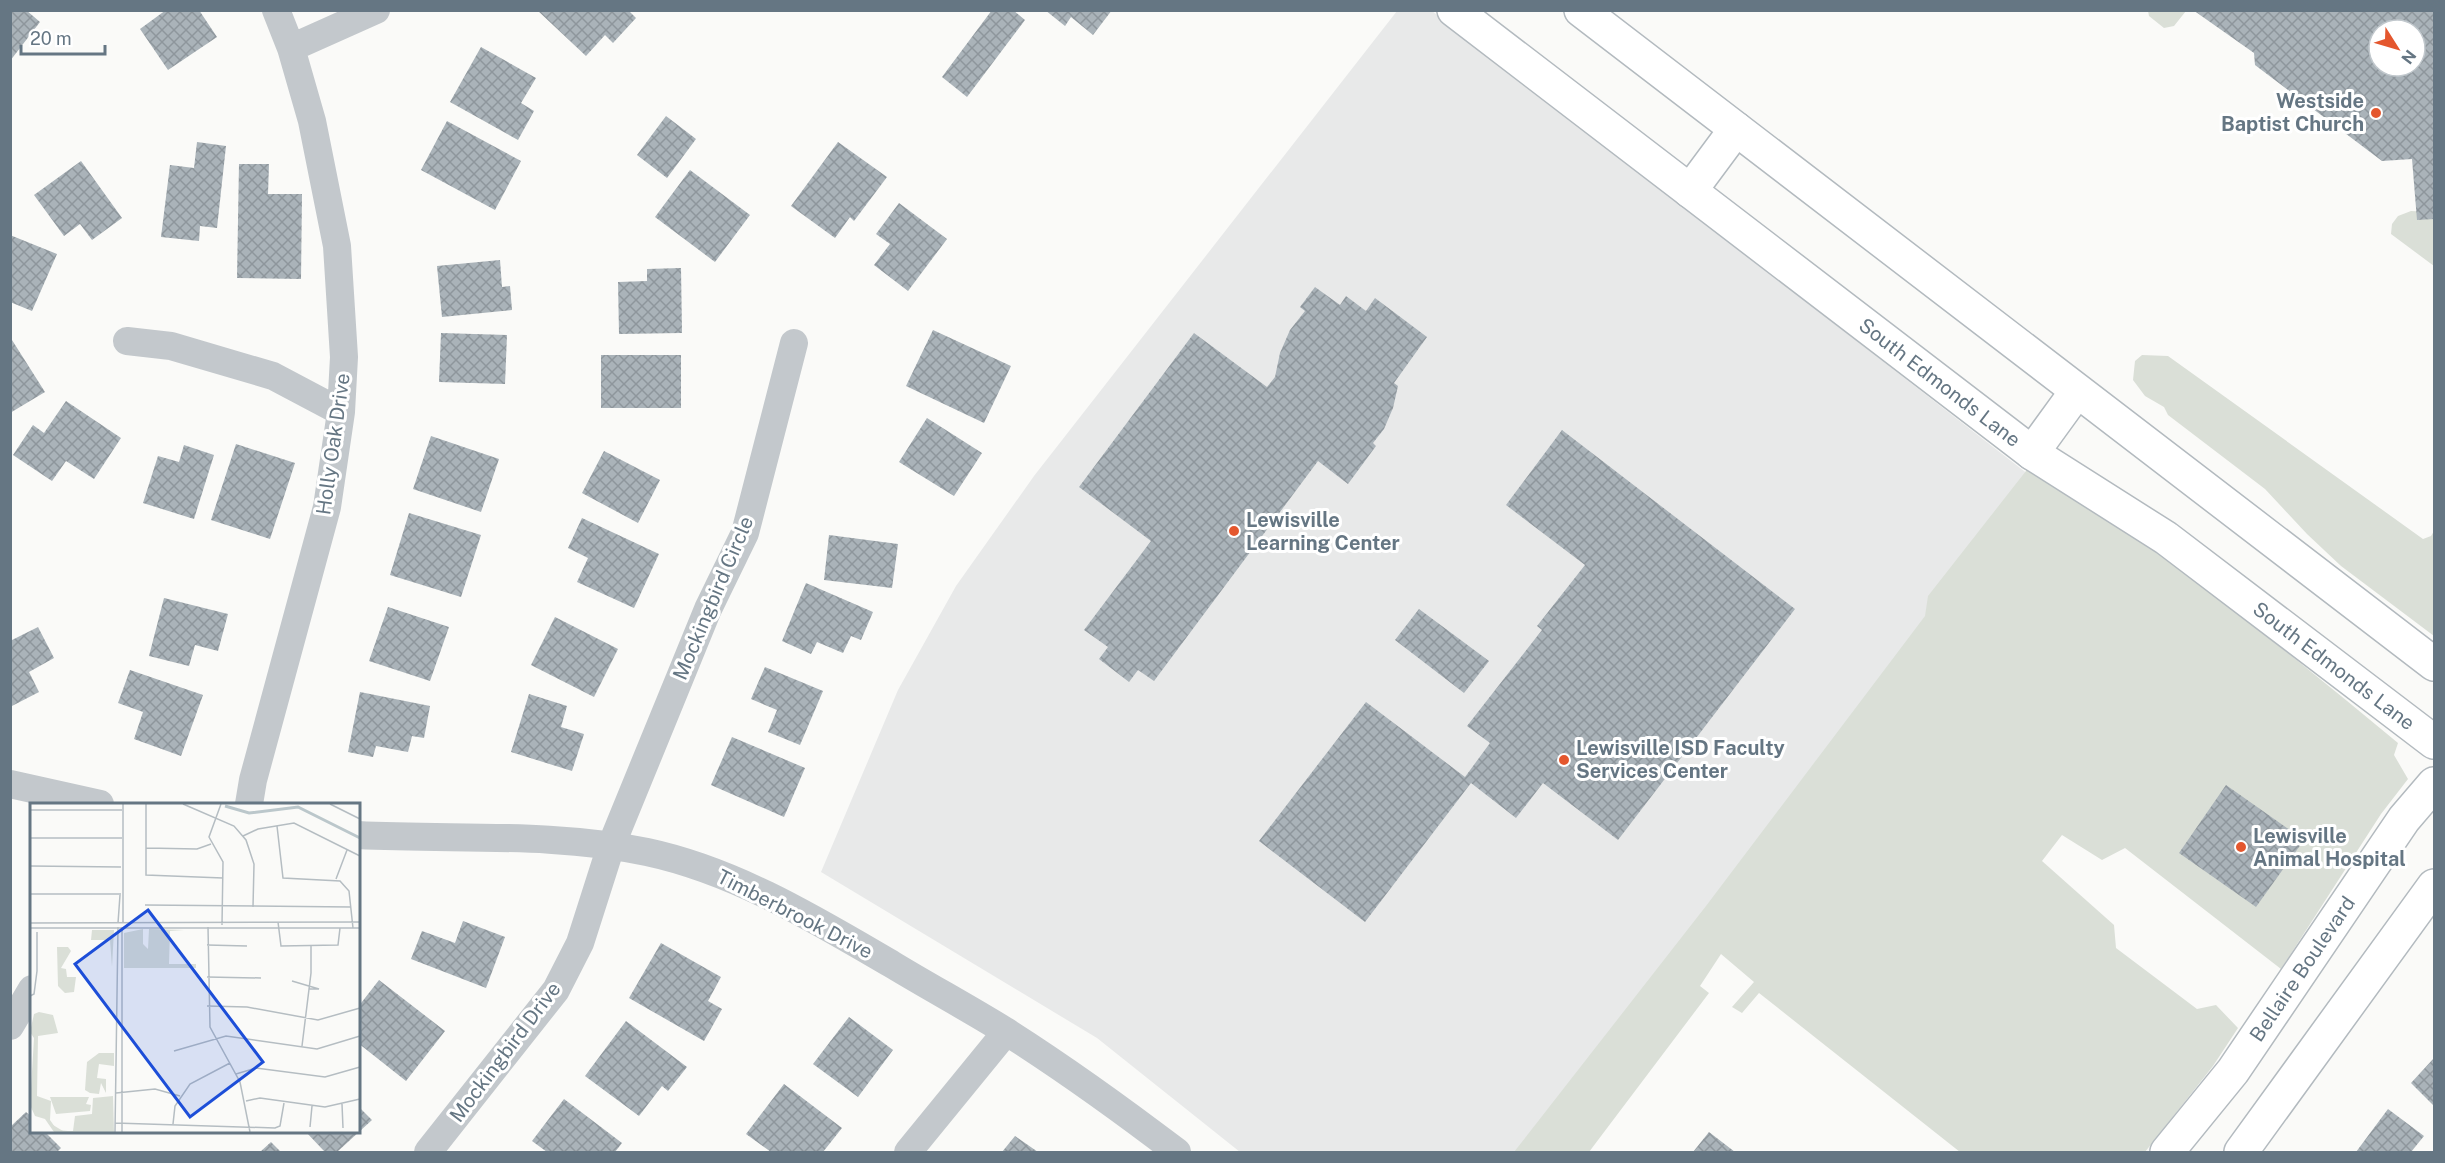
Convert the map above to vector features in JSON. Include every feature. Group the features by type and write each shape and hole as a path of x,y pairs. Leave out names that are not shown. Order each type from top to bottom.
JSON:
{"main road":[{"name":"South Edmonds Lane","path":"1454,10 2032,453 2166,538 2434,742"},
{"path":"1581,10 2434,664"},
{"path":"1690,191 1736,129"},
{"path":"2032,453 2077,390"},
{"name":"Bellaire Boulevard","path":"2166,1152 2233,1071 2404,819 2434,784"},
{"path":"2241,1152 2434,886"}],"street":[{"name":"Holly Oak Drive","path":"249,803 253,780 327,507 341,412 344,357 337,246 312,121 291,48 276,10"},
{"path":"291,48 376,10"},
{"path":"128,341 171,346 273,376 341,412"},
{"name":"Mockingbird Circle","path":"611,846 708,609 745,533 794,344"},
{"path":"10,784 85,803"},
{"name":"Timberbrook Drive","path":"360,836 548,838 611,846 687,863 729,878 841,934 1006,1032 1083,1083 1177,1152"},
{"name":"Mockingbird Drive","path":"428,1152 556,990 580,943 611,846"},
{"path":"10,1026 30,993"},
{"path":"908,1152 1006,1032"}],"shaded area":[{"path":"2148,10 2186,11 2174,26 2164,28 2149,16"},
{"path":"1397,11 1432,11 2037,481 1523,1152 1240,1152 1097,1038 821,872 898,690 956,586 1034,476"},
{"path":"2411,211 2434,212 2434,266 2391,234 2392,224 2398,216"},
{"path":"2142,355 2168,356 2423,539 2431,536 2434,531 2434,636 2341,566 2265,489 2168,415 2164,407 2145,396 2133,380 2135,361"},
{"path":"2033,462 2218,598 2398,743 2394,755 2408,779 2381,814 2281,969 2125,848 2102,860 2062,835 2042,861 2114,925 2116,948 2197,1009 2216,1005 2238,1028 2213,1066 2145,1152 1960,1152 1759,993 1742,1013 1732,1007 1754,982 1721,954 1700,986 1709,993 1589,1152 1514,1152 1706,906 1925,616 1928,596"}],"building":[{"path":"10,10 26,10 40,22 10,61"},
{"path":"166,10 199,10 217,37 168,70 140,29"},
{"path":"537,10 628,10 636,18 613,43 605,35 586,56"},
{"path":"992,10 1013,10 1025,20 967,97 942,77"},
{"path":"1045,10 1112,10 1093,35 1071,17 1065,26"},
{"name":"Westside Baptist Church","path":"2193,10 2434,10 2434,219 2417,220 2412,159 2382,161 2255,65 2254,53"},
{"path":"481,47 536,78 521,103 534,111 518,140 450,102"},
{"path":"666,116 696,139 667,178 637,155"},
{"path":"447,121 521,161 495,210 421,170"},
{"path":"197,142 226,146 217,228 200,226 199,241 161,237 170,165 194,168"},
{"path":"838,142 887,177 854,221 850,217 835,238 791,206"},
{"path":"81,161 122,218 92,240 80,224 64,236 34,195"},
{"path":"239,164 269,164 268,194 302,194 301,279 237,278"},
{"path":"690,170 750,215 715,262 655,217"},
{"path":"899,203 947,239 908,291 874,265 890,244 876,234"},
{"path":"10,235 57,254 32,311 10,302"},
{"path":"500,260 502,287 510,286 512,310 442,317 437,266"},
{"path":"681,268 682,333 619,334 618,282 647,281 647,269"},
{"path":"1315,287 1340,305 1346,296 1366,311 1375,298 1427,337 1394,383 1398,386 1393,408 1384,429 1373,443 1376,446 1348,484 1318,461 1154,681 1138,670 1129,682 1099,659 1108,647 1084,630 1151,541 1079,487 1194,333 1267,387 1275,377 1280,353 1290,330 1305,311 1300,307"},
{"path":"933,330 1011,366 984,423 906,386"},
{"path":"441,333 507,335 505,384 439,382"},
{"path":"12,340 45,392 10,413 10,341"},
{"path":"601,355 681,355 681,408 601,408"},
{"path":"66,401 121,438 94,479 66,461 52,481 13,455 33,425 44,433"},
{"path":"927,418 982,453 954,496 899,462"},
{"path":"1562,430 1795,609 1618,840 1543,783 1516,818 1471,783 1365,922 1259,841 1366,702 1465,777 1490,743 1467,726 1542,630 1537,626 1585,565 1506,505"},
{"path":"431,436 499,459 481,512 413,489"},
{"path":"236,444 295,463 270,539 211,520"},
{"path":"184,445 214,455 194,519 143,503 158,456 179,462"},
{"path":"604,451 660,480 638,523 582,493"},
{"path":"409,513 481,535 461,597 390,575"},
{"path":"582,518 659,554 634,608 577,582 588,558 568,548"},
{"path":"829,535 898,544 892,588 824,580"},
{"path":"806,583 873,612 861,640 851,636 843,653 817,642 811,654 782,641"},
{"path":"164,598 228,614 218,651 195,645 189,666 149,656"},
{"path":"388,607 449,627 430,681 369,661"},
{"path":"1419,609 1489,661 1464,693 1395,640"},
{"path":"555,617 618,649 594,697 531,665"},
{"path":"38,627 54,658 29,672 39,692 10,707 10,641"},
{"path":"765,667 823,691 800,745 768,732 777,710 751,699"},
{"path":"130,670 203,695 181,756 134,739 143,712 118,703"},
{"path":"360,692 430,706 424,738 412,736 408,752 376,746 373,757 348,752"},
{"path":"529,694 567,706 561,727 584,734 572,771 511,752"},
{"path":"732,737 805,768 784,817 711,785"},
{"name":"Lewisville Animal Hospital","path":"2226,785 2304,840 2256,907 2179,853"},
{"path":"463,921 505,937 486,988 411,959 422,931 455,943"},
{"path":"661,943 721,977 708,1001 722,1009 704,1041 629,998"},
{"path":"379,980 445,1031 406,1081 360,1045 360,1004"},
{"path":"849,1017 893,1050 858,1097 813,1064"},
{"path":"626,1021 687,1067 668,1091 662,1086 639,1116 585,1076"},
{"path":"2434,1058 2434,1106 2411,1083"},
{"path":"784,1084 842,1128 823,1152 771,1152 746,1134"},
{"path":"564,1099 622,1143 615,1152 547,1152 532,1141"},
{"path":"360,1108 372,1120 360,1131"},
{"path":"2388,1109 2424,1136 2411,1152 2356,1152"},
{"path":"26,1112 30,1115 30,1133 46,1133 61,1148 57,1152 10,1152 10,1127"},
{"path":"1709,1132 1735,1152 1693,1152"},
{"path":"307,1133 358,1133 337,1152 325,1152"},
{"path":"1015,1136 1038,1152 1002,1152"},
{"path":"271,1142 281,1152 260,1152"}],"place":[{"name":"Westside Baptist Church","path":"2376,113"},
{"name":"Lewisville Learning Center","path":"1234,531"},
{"name":"Lewisville ISD Faculty Services Center","path":"1564,760"},
{"name":"Lewisville Animal Hospital","path":"2241,847"}]}
